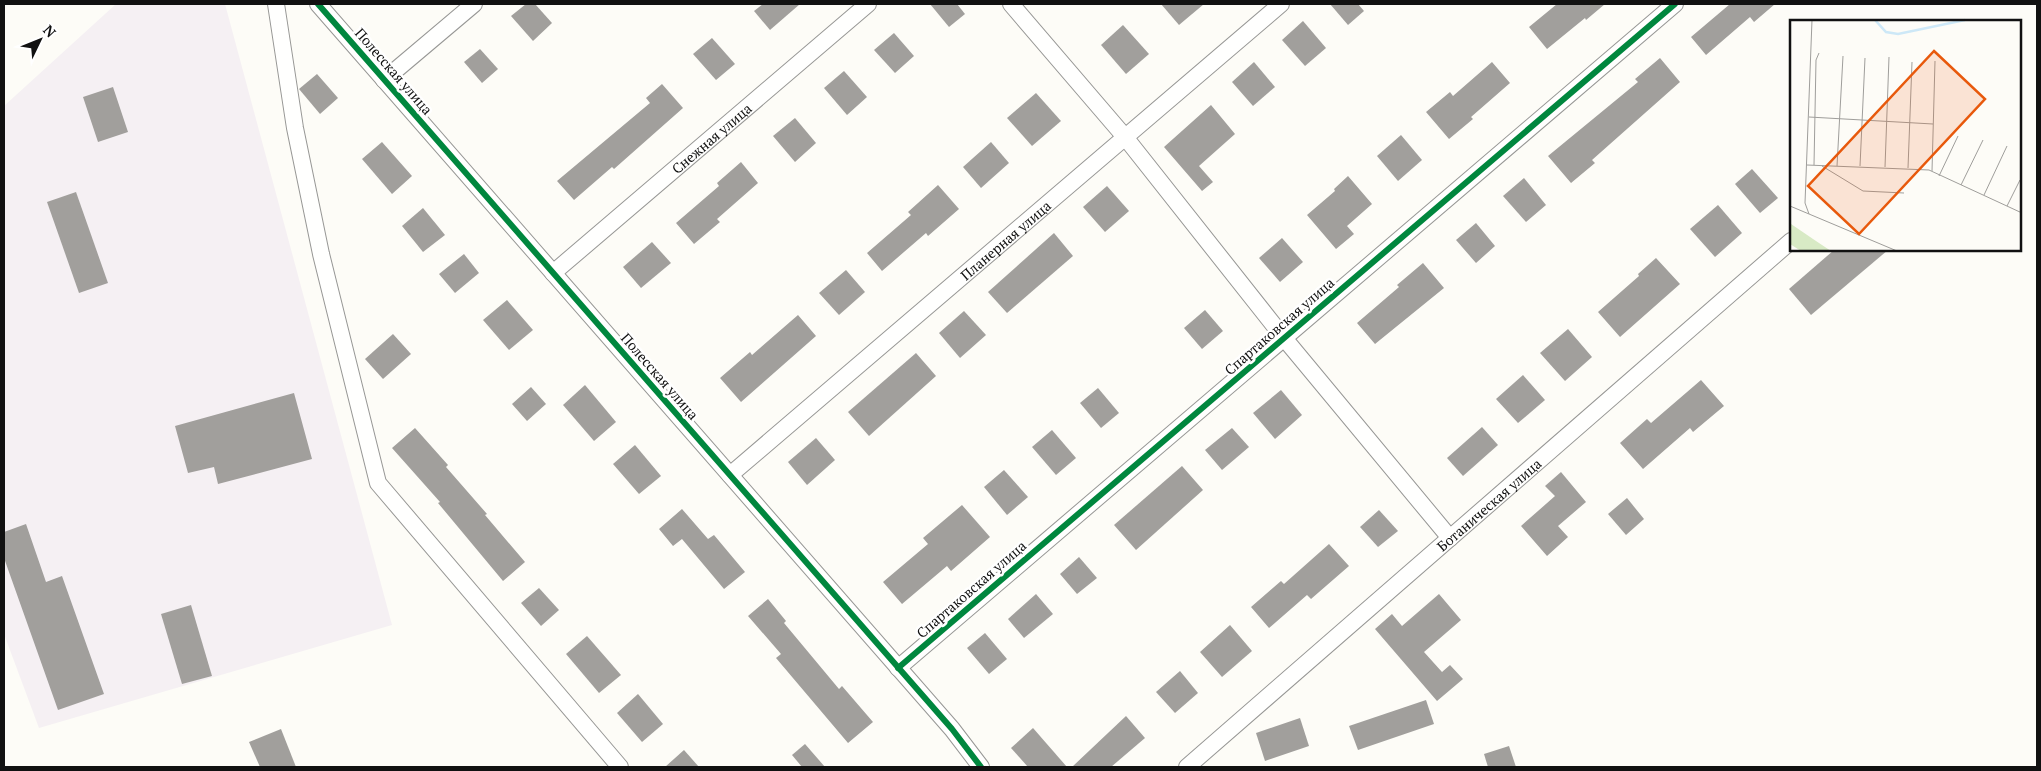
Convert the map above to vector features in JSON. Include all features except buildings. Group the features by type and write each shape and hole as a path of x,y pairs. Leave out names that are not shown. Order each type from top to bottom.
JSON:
{"street":[{"path":"276,4 295,128 321,254 378,484 620,767"},
{"name":"Полесская улица","path":"318,4 952,729 981,767"},
{"path":"384,80 474,4"},
{"name":"Снежная улица","path":"553,273 868,4"},
{"path":"1011,4 1125,137 1284,338 1450,538"},
{"name":"Планерная улица","path":"730,475 1282,4"},
{"name":"Спартаковская улица","path":"898,668 1675,4"},
{"name":"Ботаническая улица","path":"1188,767 1790,242"}],"shaded area":[{"path":"116,4 225,4 392,625 39,728 4,634 4,106"}],"cycle path":[{"path":"318,4 952,729 981,767"},
{"path":"898,668 1675,4"}]}
